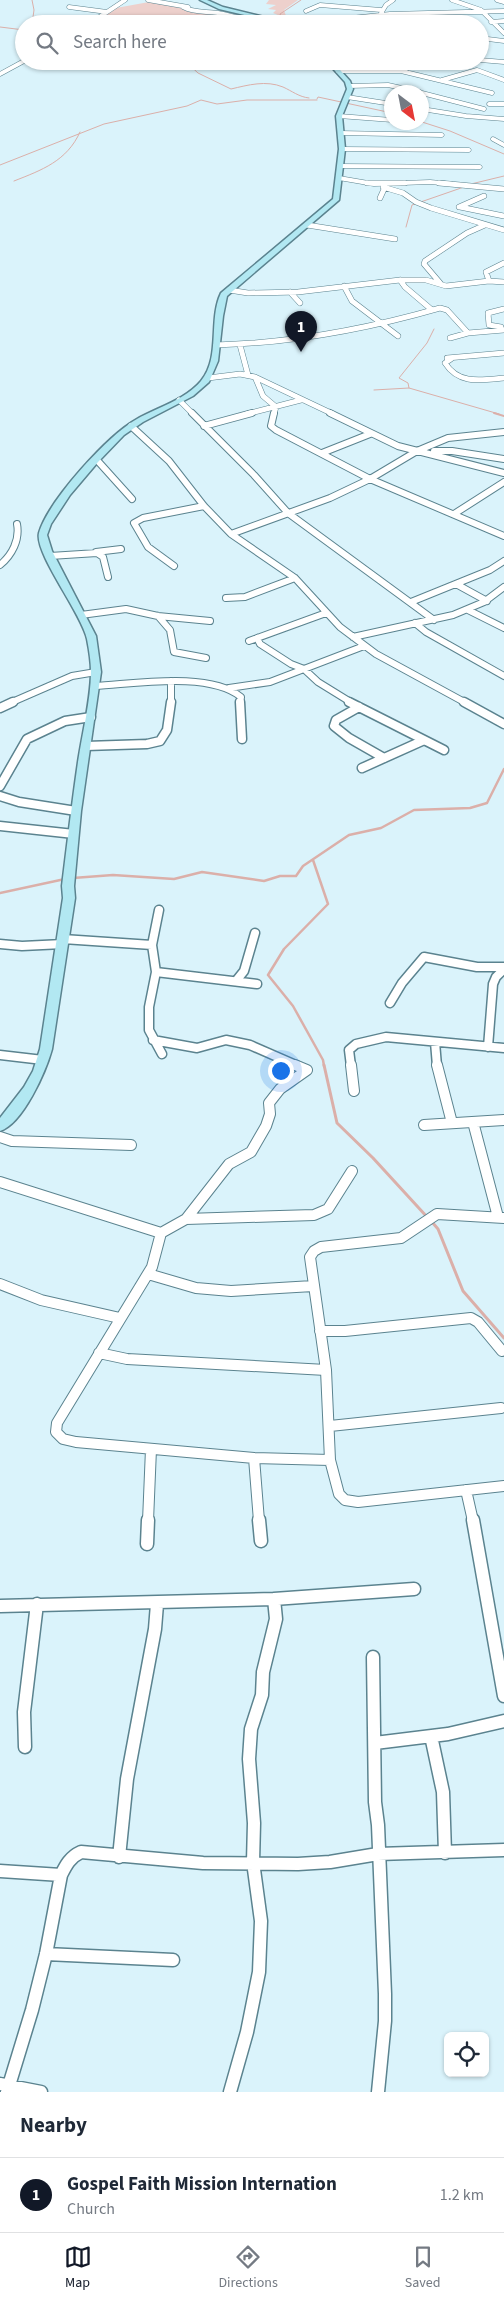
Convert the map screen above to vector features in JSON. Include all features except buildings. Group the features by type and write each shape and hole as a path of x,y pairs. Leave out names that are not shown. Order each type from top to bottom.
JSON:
{"main road":[{"path":"203,0 221,8 255,15"},
{"path":"0,1126 27,1094 43,1060 63,942 69,898 69,870 76,811 95,686 94,644 50,556 43,537 46,527 57,508 96,459 131,426 179,400 199,387 208,378 213,365 220,306 224,295 336,200 342,149 339,116 347,97 349,86 338,71"}],"street":[{"path":"102,15 125,0"},
{"path":"148,0 190,8"},
{"path":"380,15 381,10 393,0"},
{"path":"452,0 483,12 485,15"},
{"path":"497,0 504,2"},
{"path":"306,11 322,1 351,3"},
{"path":"317,5 381,10"},
{"path":"69,7 107,12"},
{"path":"182,7 196,12 223,15"},
{"path":"406,15 504,11"},
{"path":"489,20 504,33"},
{"path":"491,22 504,21"},
{"path":"489,36 504,33"},
{"path":"489,39 504,41"},
{"path":"497,40 504,48"},
{"path":"489,61 504,62"},
{"path":"0,74 15,66"},
{"path":"440,80 472,70 490,74 504,80"},
{"path":"338,71 401,71 492,93"},
{"path":"490,74 504,74"},
{"path":"349,86 384,85"},
{"path":"429,95 484,109"},
{"path":"347,97 384,103"},
{"path":"489,104 504,104"},
{"path":"429,110 504,119"},
{"path":"339,116 384,119"},
{"path":"340,133 442,135"},
{"path":"493,139 504,145"},
{"path":"342,149 469,150"},
{"path":"340,166 480,167"},
{"path":"339,178 385,187 403,193 416,202 430,208 484,226 504,230"},
{"path":"374,184 430,182 504,189"},
{"path":"380,198 385,187"},
{"path":"445,212 484,196"},
{"path":"460,206 504,216"},
{"path":"308,225 395,239"},
{"path":"442,285 424,264 425,261 467,233 484,226"},
{"path":"489,281 486,272 504,264"},
{"path":"229,290 248,293 290,292 400,280 426,280 446,286 489,281 504,282"},
{"path":"400,280 405,288 432,310"},
{"path":"344,286 352,301 398,336"},
{"path":"290,292 300,303"},
{"path":"216,345 274,342 384,324 445,308 468,333"},
{"path":"504,309 488,313 489,325 504,328"},
{"path":"450,338 468,333 504,328"},
{"path":"240,345 248,375"},
{"path":"504,353 449,360 445,363 450,371 468,381 504,378"},
{"path":"208,378 228,374 255,377 370,434 405,449 504,473"},
{"path":"255,377 263,396 276,406"},
{"path":"179,400 254,475 288,513 434,620"},
{"path":"204,426 300,400"},
{"path":"276,406 271,426 370,479 504,536"},
{"path":"131,426 169,462 204,506 231,534 295,578 326,613 353,638 364,646 504,724"},
{"path":"231,534 330,498 370,479 417,451 448,438 504,432"},
{"path":"322,453 370,434"},
{"path":"417,451 452,452 504,459"},
{"path":"96,459 132,499"},
{"path":"454,514 504,482"},
{"path":"174,566 148,548 134,522 143,518 204,506"},
{"path":"0,565 11,552 19,529 17,524"},
{"path":"50,556 121,549"},
{"path":"93,552 101,554 103,557 108,577"},
{"path":"411,602 490,570 504,561"},
{"path":"226,598 245,597 295,578"},
{"path":"456,584 487,601"},
{"path":"353,638 434,620 468,610 487,601 504,587"},
{"path":"81,615 126,609 158,616 210,621"},
{"path":"468,610 504,628"},
{"path":"249,641 326,613"},
{"path":"158,616 170,630 174,652 206,658"},
{"path":"415,623 426,632 474,657 504,676"},
{"path":"257,638 260,644 304,669 324,686 359,707 422,741 444,750"},
{"path":"228,688 270,682 364,646"},
{"path":"0,708 72,676 96,672"},
{"path":"86,746 147,745 161,740 166,732 172,706 172,681"},
{"path":"95,686 172,681 217,685 228,688 237,692 241,697 239,708 242,740"},
{"path":"359,707 339,718 334,726 340,733 358,741 384,758"},
{"path":"494,719 504,713"},
{"path":"0,786 7,772 22,752 27,739 64,721 91,717"},
{"path":"362,768 422,741"},
{"path":"0,796 19,802 76,811"},
{"path":"0,826 74,834"},
{"path":"159,910 152,946 156,972 149,1007 149,1030 162,1054"},
{"path":"236,981 244,971 255,933"},
{"path":"0,944 22,946 63,942 152,946"},
{"path":"390,1003 402,984 424,957 477,967 504,968"},
{"path":"488,1047 493,984 504,968"},
{"path":"156,972 257,984"},
{"path":"354,1090 349,1050 356,1044 386,1036 504,1048"},
{"path":"0,1182 161,1233 186,1219 229,1164 251,1152 266,1126 270,1114 270,1103 280,1089 307,1070 250,1045 226,1040 197,1048 153,1040"},
{"path":"435,1042 437,1068 452,1123"},
{"path":"0,1055 43,1060"},
{"path":"424,1125 504,1120"},
{"path":"473,1122 501,1217 437,1214 401,1238 321,1247 314,1250 310,1257 326,1370 330,1426 330,1460 339,1494 346,1500 358,1502 504,1486"},
{"path":"0,1137 12,1141 131,1145"},
{"path":"186,1219 314,1215 328,1209 352,1171"},
{"path":"161,1233 157,1255 148,1274 57,1423 56,1432 63,1439 76,1442 254,1458 312,1458 330,1460"},
{"path":"148,1274 196,1288 232,1291 313,1286"},
{"path":"0,1284 41,1300 120,1318"},
{"path":"320,1331 345,1331 471,1318 478,1322 502,1351"},
{"path":"99,1353 127,1359 326,1370"},
{"path":"330,1426 501,1408"},
{"path":"147,1544 151,1449"},
{"path":"254,1458 261,1541"},
{"path":"466,1490 472,1513 504,1696"},
{"path":"0,1606 38,1604 157,1604 274,1599 414,1589"},
{"path":"230,2092 248,2032 259,1972 261,1921 252,1862 254,1823 249,1759 251,1729 260,1702 263,1672 276,1619 274,1599"},
{"path":"26,1747 24,1712 38,1604"},
{"path":"119,1857 127,1779 155,1629 157,1604"},
{"path":"372,1657 375,1802 385,1994 385,2021 378,2092"},
{"path":"375,1743 448,1734 504,1720"},
{"path":"432,1736 443,1792 445,1853"},
{"path":"42,2092 5,2087 32,2010 46,1954 61,1876 70,1859 81,1852 119,1857 203,1863 306,1864 378,1854 504,1850"},
{"path":"0,1871 61,1876"},
{"path":"46,1954 173,1960"}],"shaded area":[{"path":"269,0 298,0 284,10 286,15 273,13 276,10 268,9 276,5 266,4"},
{"path":"149,2 220,15 106,15 116,8"}],"waterway":[{"path":"32,0 33,15"},
{"path":"280,15 301,0"},
{"path":"0,27 15,29"},
{"path":"195,70 231,89 257,84 270,84 283,87 309,98"},
{"path":"317,99 318,97 384,111"},
{"path":"79,134 104,124 187,106 201,100 217,104 247,100 317,100"},
{"path":"429,124 504,154"},
{"path":"0,165 79,134"},
{"path":"14,181 53,163 68,150 79,134"},
{"path":"471,184 504,176"},
{"path":"406,227 412,205 464,187"},
{"path":"409,388 408,383 399,378 427,343 434,329"},
{"path":"374,390 409,388"},
{"path":"409,388 499,414"},
{"path":"494,413 504,416"},
{"path":"73,878 113,875 174,879 202,872 264,881 280,876 296,876 303,866 349,835 381,828 414,810 470,808 487,803 504,769"},
{"path":"313,860 328,904 284,949 268,975 293,1006 323,1060 324,1066"},
{"path":"0,893 65,879"},
{"path":"324,1065 337,1123 373,1158 428,1218"},
{"path":"432,1222 438,1229 463,1291 504,1338"}],"place":[{"name":"Gospel Faith Mission Internation","path":"301,352"}]}
